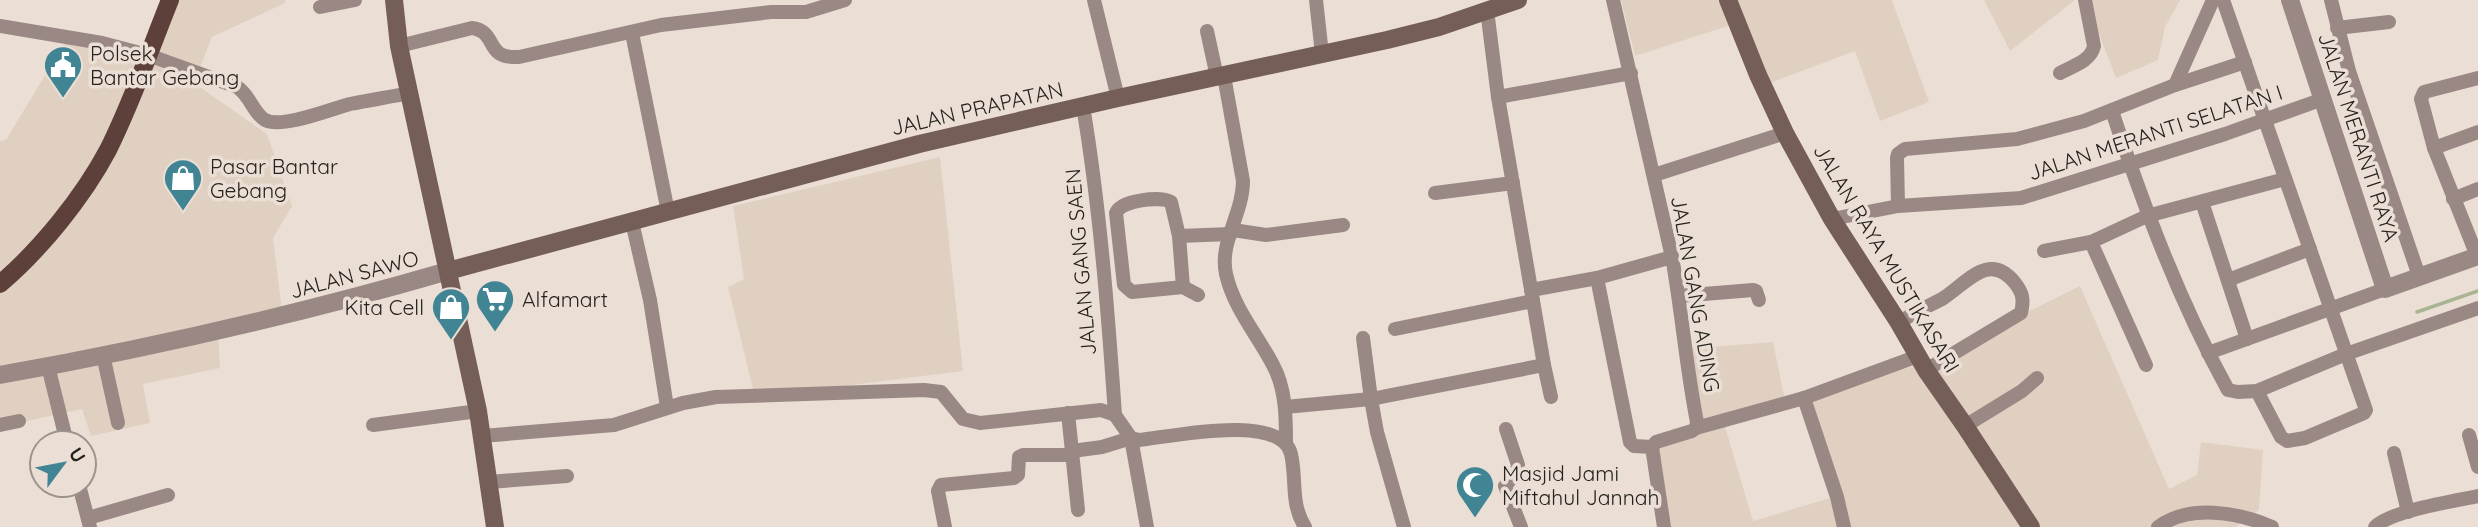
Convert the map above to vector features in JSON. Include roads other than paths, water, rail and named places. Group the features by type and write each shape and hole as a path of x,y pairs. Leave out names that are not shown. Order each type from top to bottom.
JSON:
{"main road":[{"path":"0,284 69,209 97,167 124,114 170,0"},
{"name":"JALAN SAWO","path":"394,0 399,46 448,271"},
{"name":"JALAN PRAPATAN","path":"448,271 919,144 1439,27 1495,5 1518,0"},
{"name":"JALAN RAYA MUSTIKASARI","path":"1728,0 1785,133 1832,219 1922,363 2031,527"},
{"path":"448,271 478,411 495,527"}],"street":[{"path":"320,7 355,0"},
{"path":"399,46 479,29 487,35 498,54 506,58 519,57 688,21 771,12 806,12 845,0"},
{"path":"1094,0 1118,98"},
{"path":"1316,0 1322,54"},
{"name":"JALAN GANG ADING","path":"1614,0 1672,257 1696,428"},
{"path":"2060,73 2093,52 2085,0"},
{"path":"2175,85 2213,0"},
{"path":"2223,0 2366,408 2364,413 2305,438 2284,441 2257,391"},
{"name":"JALAN MERANTI RAYA","path":"2290,0 2323,99 2402,282"},
{"path":"2332,0 2402,282"},
{"path":"1495,5 1498,97 1551,397"},
{"path":"2337,28 2389,22"},
{"path":"0,26 90,40 148,55 237,87 247,96 262,118 274,122 410,93"},
{"path":"1207,31 1221,77 1243,181 1243,196 1225,245 1224,257 1232,295 1274,366 1285,407 1286,444 1291,453 1294,500 1305,527"},
{"path":"632,33 668,212"},
{"path":"1898,206 1897,158 1905,149 2017,139 2112,111 2175,85 2245,62"},
{"path":"1498,97 1631,73"},
{"path":"2208,353 2332,313 2402,282 2477,256 2434,148 2421,99 2424,92 2478,78"},
{"name":"JALAN MERANTI SELATAN I","path":"1832,219 1898,206 2021,198 2225,134 2323,99"},
{"name":"JALAN GANG SAEN","path":"1083,106 1102,248 1115,415"},
{"path":"2112,111 2147,216 2194,326 2228,390 2257,391 2344,348 2369,346 2478,308"},
{"path":"2434,148 2478,132"},
{"path":"1654,174 1785,133"},
{"path":"2044,251 2091,242 2147,216 2285,179"},
{"path":"1436,193 1513,183"},
{"path":"2453,199 2478,190"},
{"path":"1183,287 1179,236 1175,209 1171,202 1164,198 1124,203 1118,207 1116,213 1121,261 1127,290 1132,292 1183,287 1198,295"},
{"path":"2202,202 2247,339"},
{"path":"632,222 650,300 667,407"},
{"path":"1179,236 1232,232 1266,235 1343,225"},
{"path":"2091,242 2146,365"},
{"path":"2228,280 2310,249"},
{"path":"1395,329 1532,296 1672,257"},
{"path":"1664,527 1652,447 1656,442 1922,363 2021,313 2021,291 2008,274 1997,269 1985,269 1943,298 1899,323"},
{"name":"JALAN SAWO","path":"0,375 234,328 354,299 448,271"},
{"path":"1597,278 1630,442 1634,446 1652,447"},
{"path":"1679,296 1753,290 1759,300"},
{"path":"1363,338 1377,432 1404,527"},
{"path":"103,355 118,423"},
{"path":"1285,407 1371,399 1544,365"},
{"path":"48,366 64,429"},
{"path":"1965,426 2037,378"},
{"path":"482,436 614,425 667,407 716,397 924,390 941,393 963,419 981,423 1101,410 1115,415 1131,438 1147,527"},
{"path":"1804,398 1837,497 1844,527"},
{"path":"373,425 478,411"},
{"path":"1068,413 1078,510"},
{"path":"0,425 19,421"},
{"path":"1506,429 1518,465 1517,472 1505,485 1521,527"},
{"path":"945,527 938,491 941,485 1014,478 1018,475 1019,457 1023,455 1072,453 1131,438 1139,440 1251,430 1266,432 1286,444"},
{"path":"2469,435 2478,467"},
{"path":"2394,453 2408,512"},
{"path":"489,482 567,476"},
{"path":"83,499 89,523 168,495"},
{"path":"2375,527 2380,522 2408,512 2478,496"},
{"path":"2158,527 2168,519 2190,513 2214,513 2255,520 2272,527"}],"waterway":[{"path":"2417,312 2478,291"}],"place":[{"name":"Polsek Bantar Gebang","path":"63,99"},
{"name":"Pasar Bantar Gebang","path":"183,212"},
{"name":"Alfamart","path":"495,333"},
{"name":"Kita Cell","path":"451,341"},
{"name":"Masjid Jami Miftahul Jannah","path":"1475,519"}]}
